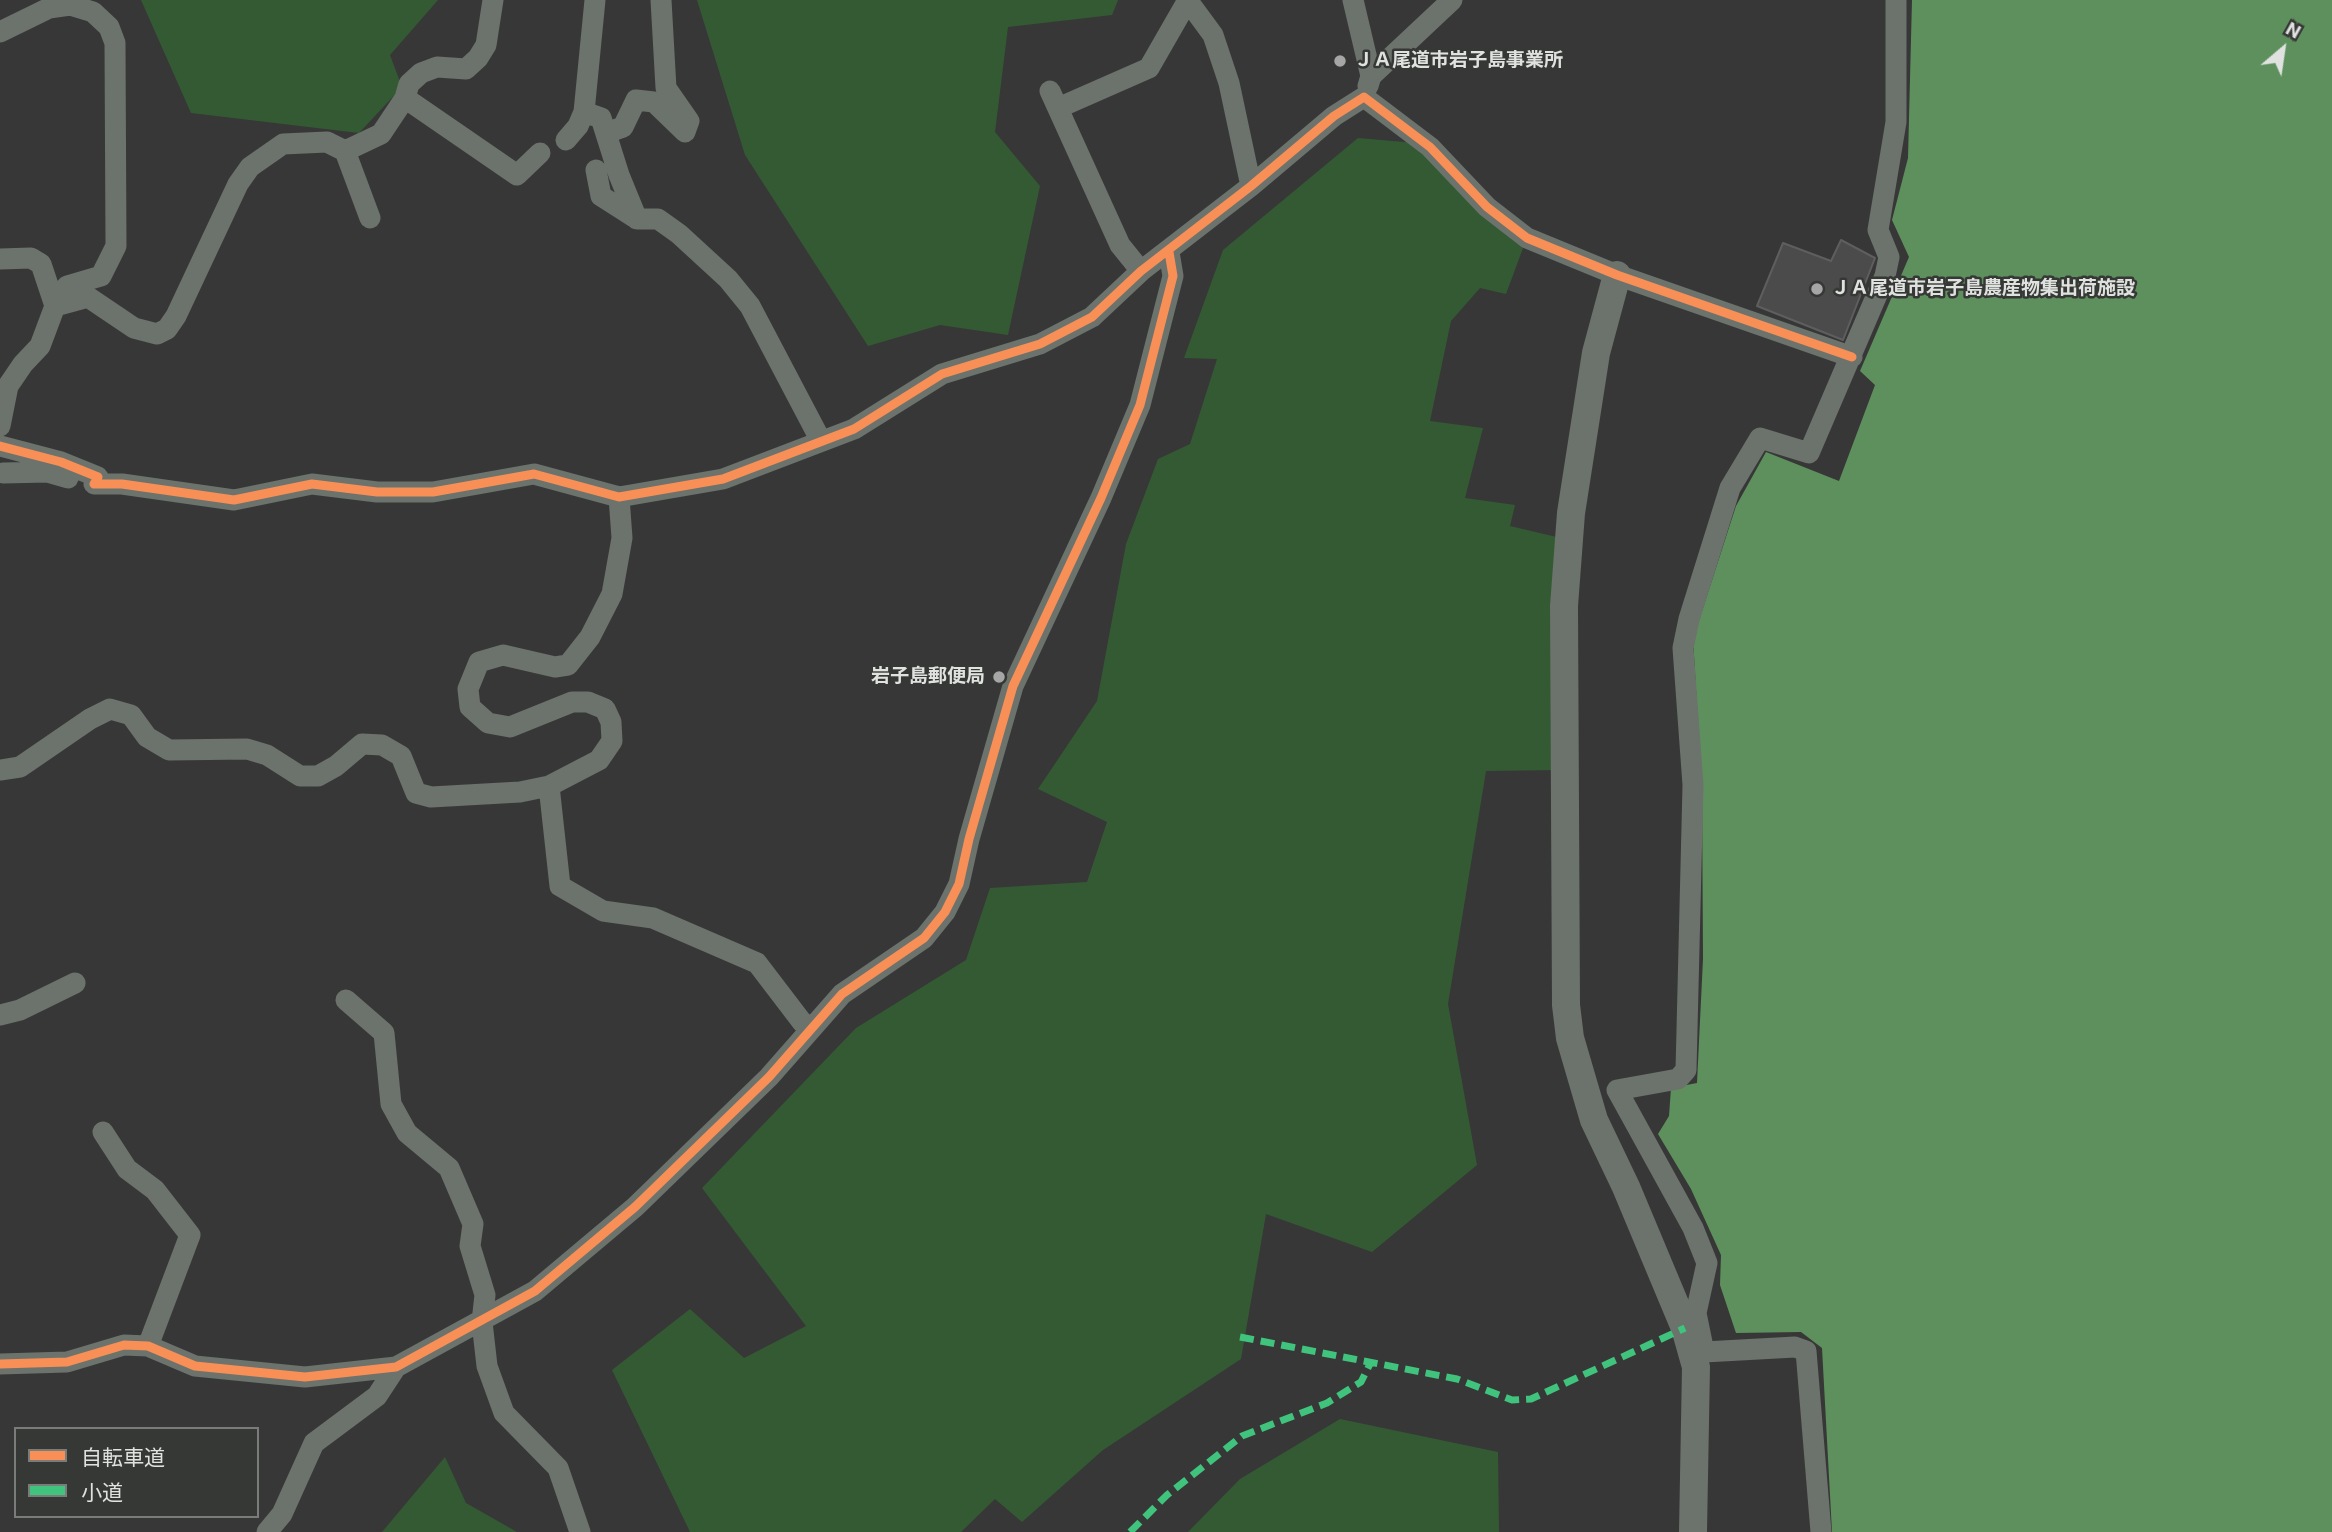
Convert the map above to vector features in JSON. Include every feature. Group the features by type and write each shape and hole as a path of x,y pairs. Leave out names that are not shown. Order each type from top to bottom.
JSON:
{"street":[{"path":"345,151 381,134 405,98 409,84 421,73 437,67 466,69 478,58 486,45 493,0"},
{"path":"566,140 578,126 584,113 595,0"},
{"path":"606,133 623,127 636,100 654,102 685,132 689,121 666,88 661,0"},
{"path":"1142,271 1120,245 1054,99 1149,68 1188,0 1213,35 1229,83 1251,186"},
{"path":"1353,0 1371,76"},
{"path":"3,473 47,472 94,484 121,484 234,500 312,484 377,492 433,492 534,474 619,497 723,480 854,429 943,374 1040,344 1092,317 1142,271 1251,186 1334,116 1364,97 1371,76 1452,0"},
{"path":"1821,1532 1806,1351 1795,1347 1704,1352 1696,1313 1707,1263 1693,1228 1618,1090 1678,1079 1686,1070 1693,785 1683,648 1689,619 1730,488 1760,438 1809,453 1885,276 1889,257 1878,230 1896,122 1896,0"},
{"path":"0,32 49,8 70,5 93,12 109,27 115,43 116,246 101,276 67,286 55,306 40,346 8,386 0,426"},
{"path":"1364,97 1430,147 1504,223 1548,249 1852,357"},
{"path":"405,98 517,175 540,153"},
{"path":"584,113 601,118 636,219"},
{"path":"55,306 88,297 134,328 157,334 167,329 238,184 250,167 283,144 327,142 345,151 370,218"},
{"path":"596,170 601,196 636,219 658,219 679,234 728,279 750,306 821,441"},
{"path":"1,1367 67,1362 124,1345 148,1346 195,1366 305,1377 396,1367 535,1292 635,1208 769,1077 842,995 924,938 945,912 959,884 969,839 1013,686 1101,498 1140,405 1174,276 1169,252"},
{"path":"0,259 31,258 41,264 55,306"},
{"path":"1617,275 1596,353 1569,540 1564,606 1566,1005 1577,1069 1594,1120 1626,1187 1685,1328 1696,1367 1693,1532"},
{"path":"0,446 61,462 98,477 94,484"},
{"path":"0,770 20,767 90,719 110,709 131,715 147,737 169,750 247,749 267,755 300,776 318,776 362,744 382,745 401,756 416,793 431,797 520,792 548,786 598,760 612,741 611,722 604,709 588,702 572,702 510,727 488,723 470,707 468,689 479,663 503,655 555,667 568,665 590,637 612,594 622,538 619,497"},
{"path":"548,786 561,886 603,911 653,918 757,963 802,1022 812,1028"},
{"path":"0,1015 20,1010 75,983"},
{"path":"346,1000 384,1033 391,1104 407,1133 449,1168 473,1224 470,1245 485,1295 482,1322 487,1366 504,1413 558,1468 580,1532"},
{"path":"103,1132 127,1169 155,1190 190,1235 148,1346"},
{"path":"267,1532 282,1514 314,1443 377,1396 396,1367"}],"shaded area":[{"path":"141,0 438,0 390,55 402,87 359,133 191,113"},
{"path":"697,0 1118,0 1112,15 1008,27 995,132 1040,186 1008,335 940,325 868,346 745,155"},
{"path":"1912,0 2332,0 2332,1532 1832,1532 1822,1348 1801,1332 1736,1333 1720,1285 1721,1255 1691,1189 1658,1134 1669,1116 1671,1088 1697,1083 1703,959 1702,789 1693,639 1736,506 1766,452 1839,481 1875,385 1860,371 1909,257 1892,220 1908,158"},
{"path":"1358,138 1416,143 1526,240 1506,294 1480,288 1451,321 1430,421 1483,428 1465,498 1515,505 1510,526 1561,538 1558,770 1486,771 1448,1004 1477,1165 1372,1252 1266,1214 1241,1359 1103,1450 1022,1522 995,1499 961,1532 690,1532 612,1370 690,1309 744,1358 806,1326 702,1188 856,1028 966,960 990,888 1087,882 1107,822 1038,789 1097,701 1126,544 1158,459 1190,444 1217,359 1184,358 1223,250"},
{"path":"1340,1419 1498,1452 1499,1532 1188,1532 1240,1479"},
{"path":"445,1457 466,1503 517,1532 382,1532"}],"building":[{"name":"ＪＡ尾道市岩子島農産物集出荷施設","path":"1841,240 1875,258 1843,340 1757,306 1783,243 1831,261"}],"marked path":[{"path":"1240,1337 1457,1379 1512,1400 1531,1399 1685,1328"},
{"path":"1130,1532 1167,1495 1242,1436 1327,1403 1361,1382 1371,1362"}],"cycle path":[{"path":"0,446 61,462 98,477 94,484 122,484 234,500 312,484 377,492 433,492 534,474 619,497 723,479 854,429 942,374 1040,344 1092,317 1141,271 1251,186 1334,116 1364,97 1430,147 1487,207 1527,238 1617,275 1852,357"},
{"path":"0,1364 67,1362 124,1345 148,1346 195,1366 305,1377 396,1367 535,1291 635,1207 769,1077 842,994 924,938 945,912 959,884 969,839 1013,686 1101,498 1140,405 1173,276 1169,252"}],"place":[{"name":"ＪＡ尾道市岩子島事業所","path":"1340,61"},
{"name":"ＪＡ尾道市岩子島農産物集出荷施設","path":"1817,289"},
{"name":"岩子島郵便局","path":"999,677"}]}
